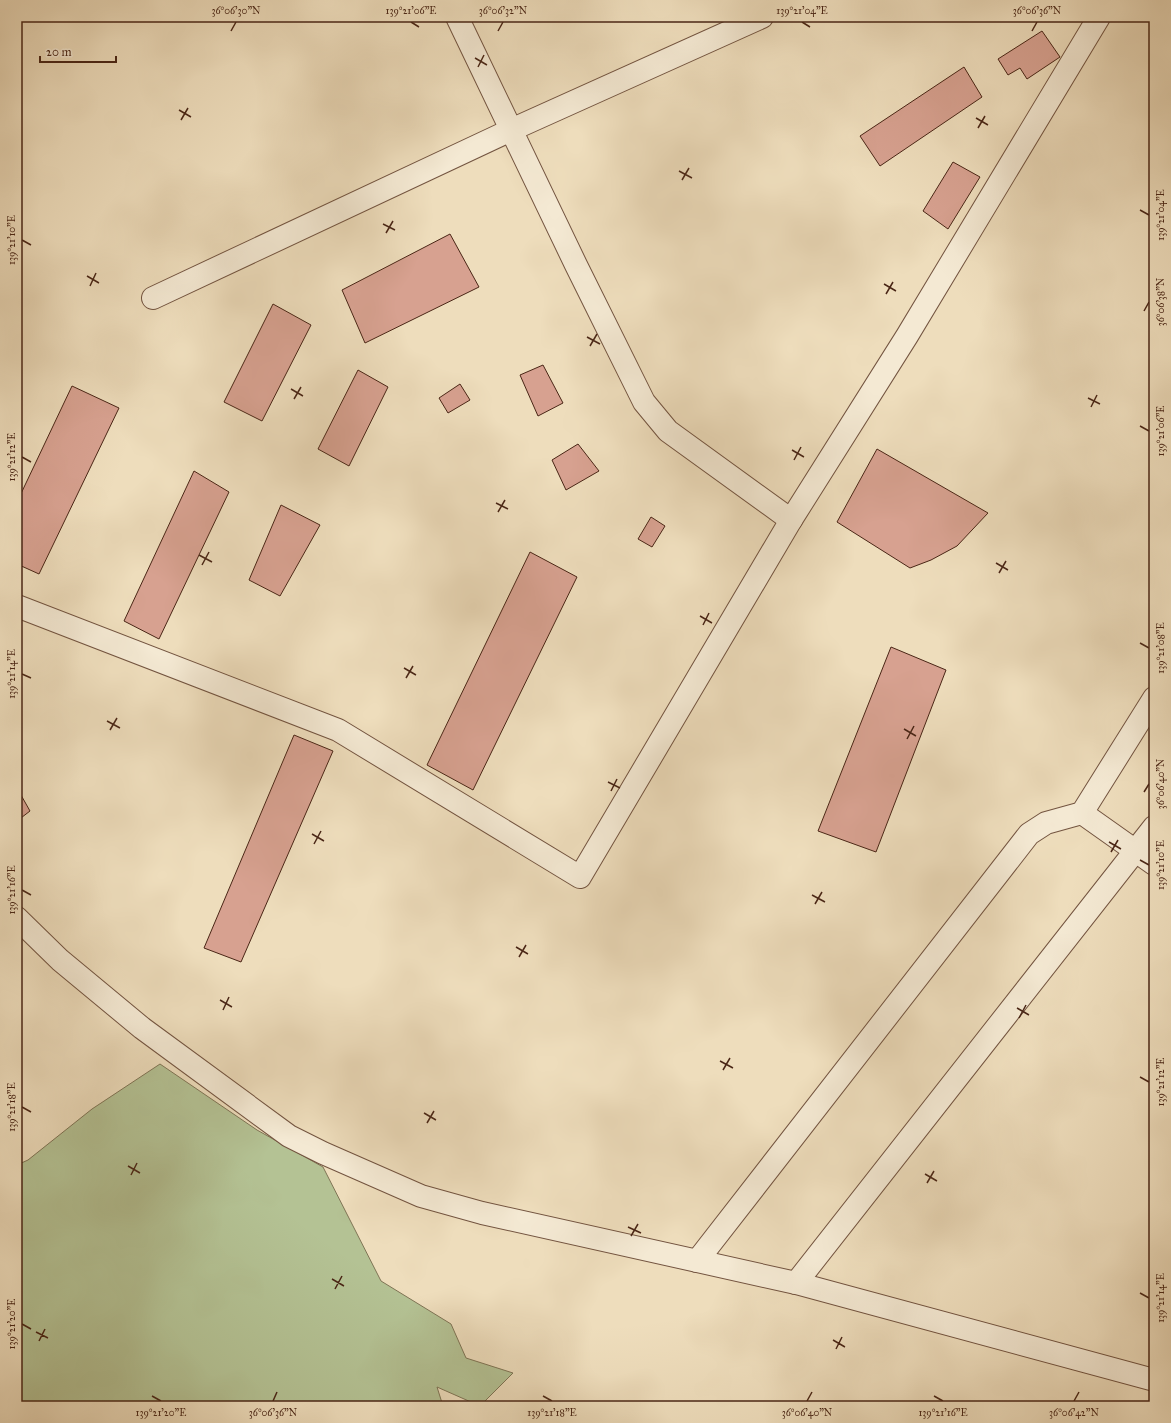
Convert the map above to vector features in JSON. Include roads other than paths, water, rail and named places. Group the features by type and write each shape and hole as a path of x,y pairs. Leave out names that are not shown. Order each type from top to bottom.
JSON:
{"street":[{"path":"457,17 644,402 668,431 791,520"},
{"path":"153,298 512,130 762,17"},
{"path":"17,606 338,730 580,877 791,520 907,336 1099,17"},
{"path":"697,1261 1029,834 1046,823 1082,813 1154,698"},
{"path":"1082,813 1154,864"},
{"path":"796,1283 1154,827"},
{"path":"17,918 60,960 142,1028 289,1136 323,1153 421,1196 482,1213 796,1283 1154,1380"}]}
